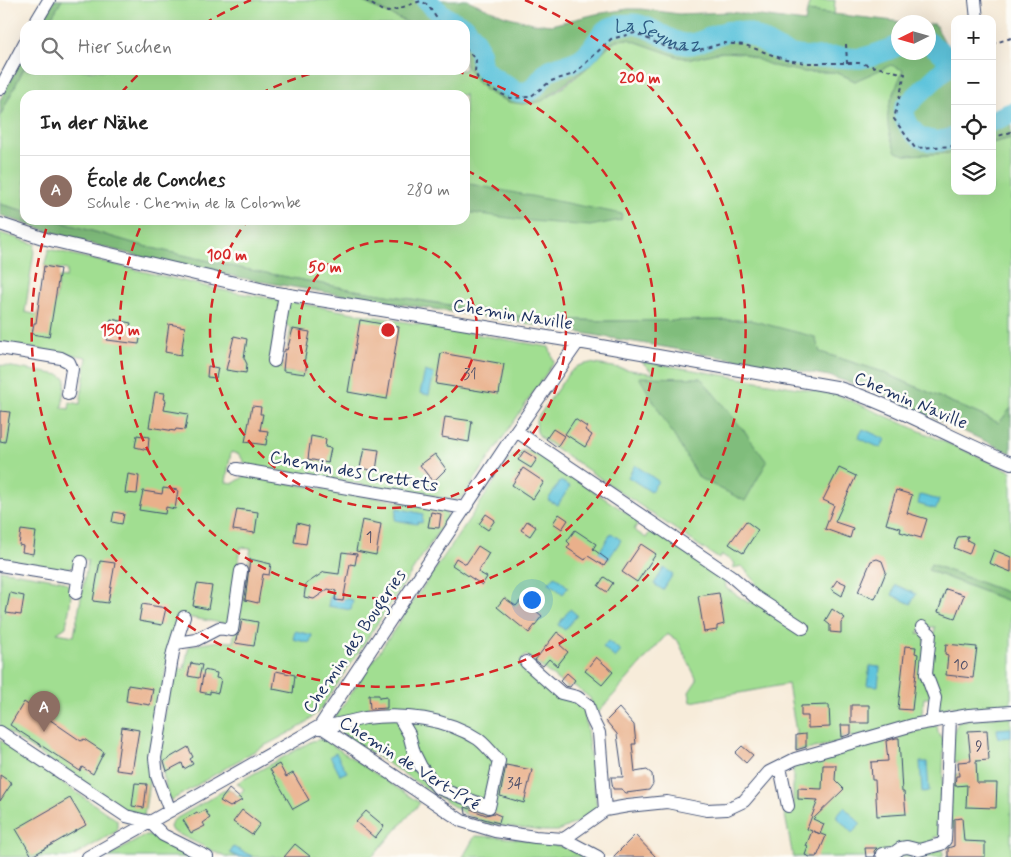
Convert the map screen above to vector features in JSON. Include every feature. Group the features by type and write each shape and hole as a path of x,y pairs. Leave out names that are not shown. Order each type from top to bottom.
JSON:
{"street":[{"path":"37,20 49,0"},
{"path":"975,0 977,15"},
{"path":"0,89 20,51"},
{"name":"Chemin Naville","path":"0,224 46,239 285,294 836,387 878,402 1011,463"},
{"path":"274,361 285,294"},
{"name":"Chemin des Bougeries","path":"88,857 320,726 516,431 578,342"},
{"path":"0,348 61,358 69,362 72,369 68,394"},
{"path":"516,431 731,576 754,596 803,628"},
{"name":"Chemin des Crettets","path":"237,469 465,508"},
{"path":"76,593 81,562"},
{"path":"0,564 79,578"},
{"path":"176,643 196,640 219,628 232,630 241,571"},
{"path":"170,811 158,776 155,758 176,643 184,618"},
{"path":"927,629 926,674 935,698 932,722"},
{"path":"526,662 561,693 577,697 588,705 599,733 605,810"},
{"path":"564,839 605,810 667,802 707,810 727,810 744,801 769,772 795,759 880,733 950,718 994,712 1011,712"},
{"path":"320,726 333,726 387,716 426,719 454,726 479,740 500,761 489,807 438,788 421,767 414,753 409,734 399,717"},
{"path":"882,854 907,847 919,850 941,844 945,840 950,718"},
{"name":"Chemin de Vert-Pré","path":"320,726 462,820 495,831 564,839 598,857"},
{"path":"0,732 126,816 150,822 163,835 207,857"},
{"path":"780,767 788,806"}],"path":[{"path":"365,0 388,12 421,1 428,5 438,20"},
{"path":"470,53 476,60 475,72 478,79 487,88 510,98 530,97 551,81 574,74 611,39 635,33 670,49 699,50 724,43 745,45 786,60 806,63 859,63 906,74 894,119 915,148 951,146"},
{"path":"996,43 1011,38"},
{"path":"846,44 847,63"},
{"path":"996,137 1011,132"}],"green space":[{"path":"54,0 62,0 50,20 42,20"},
{"path":"62,0 359,0 402,20 50,20"},
{"path":"359,0 467,0 505,16 551,25 596,14 628,9 679,14 730,12 805,22 807,11 891,21 891,60 936,60 936,26 951,54 951,153 905,155 896,152 889,132 888,117 890,102 903,70 891,65 855,81 836,72 805,72 773,66 742,53 720,52 691,59 679,57 628,39 618,40 610,44 589,66 542,101 522,104 509,102 490,93 474,79 470,72 470,20 402,20"},
{"path":"810,0 835,0 834,14 807,11"},
{"path":"628,39 679,57 691,59 720,52 742,53 774,66 805,72 836,72 855,81 891,60 903,60 905,155 951,153 951,195 996,195 996,142 1011,138 1011,408 999,423 880,371 820,352 750,320 606,321 533,318 349,289 245,269 147,247 71,225 470,225 470,90 20,90 20,210 0,204 0,116 20,75 470,75 470,72 481,86 495,96 512,102 532,103 546,99 578,75 615,42"},
{"path":"20,61 20,75 0,116 0,100"},
{"path":"1011,104 1011,138 996,142 996,110"},
{"path":"470,184 622,214 621,220 590,226 531,221 470,213"},
{"path":"0,204 20,210 20,222 0,215"},
{"path":"30,225 71,225 147,247 245,269 349,289 533,318 606,321 750,320 815,337 820,352 880,371 999,423 1011,408 1011,453 875,391 829,376 575,332 242,278 181,266 59,235"},
{"path":"0,233 35,244 25,312 38,315 40,300 55,302 59,277 66,278 67,270 44,266 49,249 221,290 280,300 270,363 284,365 283,371 305,374 307,364 302,363 287,349 291,328 284,323 286,305 291,302 549,347 554,362 463,497 454,500 246,465 239,454 231,452 226,482 234,483 245,476 444,509 448,517 320,710 302,726 251,753 172,800 168,798 159,753 172,667 184,669 189,646 219,641 233,642 239,604 242,604 251,548 241,547 228,624 180,616 170,641 144,816 127,813 0,727 0,570 60,580 67,583 71,595 66,627 57,633 74,636 88,560 78,558 72,566 62,570 0,559 0,365 60,375 66,379 62,408 69,409 70,402 80,404 87,357 0,343"},
{"path":"641,361 838,395 1011,471 1011,594 931,564 930,571 1011,602 1011,709 956,713 953,705 945,708 946,715 938,716 930,675 935,627 929,627 925,622 918,633 924,636 930,698 924,698 921,720 852,738 851,736 841,737 841,741 807,750 794,750 796,732 788,684 691,702 689,692 697,680 678,641 667,634 596,715 590,698 572,684 568,688 526,655 520,662 584,708 597,807 589,816 558,831 488,824 465,814 337,730 333,720 512,456 520,451 534,452 639,521 634,530 646,538 651,530 725,579 726,588 749,603 756,592 756,582 742,566 733,568 735,563 722,555 719,559 541,438 537,432 536,420 568,374 578,366 590,363 654,374"},
{"path":"639,377 701,378 767,462 745,501 699,478"},
{"path":"931,564 1011,594 1011,602 928,570"},
{"path":"1011,715 1011,857 948,857 948,846 959,846 958,831 949,832 951,775 959,774 958,762 952,762 953,732 959,721"},
{"path":"937,725 938,732 944,742 941,836 934,837 935,850 943,850 943,857 793,857 784,810 793,805 793,764"},
{"path":"323,739 420,803 372,857 225,857 172,831 170,827 172,821 228,788 238,796 244,789 237,783 312,741"},
{"path":"0,740 117,820 117,831 72,857 0,857"},
{"path":"146,835 150,835 194,857 108,857"},
{"path":"475,836 503,837 549,844 589,857 463,857"}],"water":[{"path":"425,371 434,374 429,395 420,393"},
{"path":"863,429 885,439 881,448 858,438"},
{"path":"635,465 658,481 651,492 628,477"},
{"path":"560,481 570,486 558,505 548,500"},
{"path":"920,495 939,500 936,509 918,504"},
{"path":"397,508 423,514 422,523 418,522 417,524 395,520"},
{"path":"611,533 621,540 608,560 598,554"},
{"path":"664,568 673,574 663,590 654,584"},
{"path":"555,576 568,587 563,594 549,583"},
{"path":"896,585 916,594 911,604 892,595"},
{"path":"330,596 353,600 351,610 328,606"},
{"path":"570,609 577,615 565,630 558,625"},
{"path":"295,631 312,635 310,643 293,639"},
{"path":"608,641 621,651 615,658 603,647"},
{"path":"870,666 880,667 878,686 867,685"},
{"path":"1011,728 1011,737 998,738 997,729"},
{"path":"336,753 347,772 340,775 330,756"},
{"path":"920,762 927,762 929,791 922,792"},
{"path":"844,807 861,824 852,833 836,816"},
{"path":"233,847 252,857 238,857 230,853"}],"building":[{"path":"44,266 60,269 49,337 32,334 34,323 36,323"},
{"path":"111,319 131,323 129,331 141,333 139,344 107,340"},
{"path":"360,320 399,327 387,399 348,392"},
{"path":"169,324 185,327 181,355 165,352"},
{"path":"293,329 310,332 304,363 307,364 305,374 283,371 285,349 287,350"},
{"path":"234,336 247,339 244,358 247,364 246,373 226,370"},
{"path":"441,353 504,364 499,394 436,384"},
{"path":"208,366 218,368 216,378 207,377"},
{"path":"155,392 165,393 164,410 188,414 185,430 176,429 175,431 149,427"},
{"path":"252,406 261,407 260,414 263,414 260,430 268,431 266,445 245,442"},
{"path":"0,411 10,412 5,442 0,441"},
{"path":"445,417 472,421 469,442 442,437"},
{"path":"575,419 587,427 585,430 592,435 585,447 565,434"},
{"path":"553,429 564,436 557,447 546,439"},
{"path":"137,435 149,437 148,450 135,447"},
{"path":"311,436 326,439 325,447 331,448 328,463 308,459"},
{"path":"364,448 379,450 376,471 360,468"},
{"path":"524,451 537,459 531,468 518,460"},
{"path":"435,454 446,469 433,482 420,465"},
{"path":"523,468 544,482 533,499 512,485"},
{"path":"839,468 856,476 835,522 853,528 850,538 825,529 834,505 823,500"},
{"path":"128,474 139,476 137,494 125,493"},
{"path":"163,488 178,490 175,509 166,507 165,514 139,510 143,491 162,494"},
{"path":"896,490 912,495 907,513 927,519 921,538 900,532 901,528 886,524"},
{"path":"237,509 258,512 255,533 233,530"},
{"path":"114,512 124,514 122,524 112,522"},
{"path":"431,512 441,514 439,528 428,527"},
{"path":"486,514 495,520 488,530 479,524"},
{"path":"559,514 568,520 562,529 553,523"},
{"path":"362,520 381,524 376,555 356,551"},
{"path":"527,521 536,527 530,536 521,530"},
{"path":"746,521 758,530 743,553 729,544"},
{"path":"297,523 309,526 306,544 294,542"},
{"path":"21,530 36,532 33,554 22,552 23,546 19,545"},
{"path":"575,530 596,544 593,549 608,560 604,566 588,556 585,560 567,548 570,544 567,541"},
{"path":"968,536 967,540 973,543 969,554 954,548 958,537"},
{"path":"641,544 656,554 637,582 622,572"},
{"path":"478,546 489,553 478,572 487,577 482,585 452,565 456,558 466,564"},
{"path":"994,550 1011,557 1011,572 989,563"},
{"path":"342,552 357,554 355,565 350,564 343,601 335,600 336,591 328,589 314,599 304,597 306,584 324,572 339,574"},
{"path":"250,559 271,564 269,575 263,574 258,603 245,600"},
{"path":"877,559 882,561 886,572 875,599 858,592 871,561"},
{"path":"100,561 115,563 108,603 93,601"},
{"path":"604,577 613,583 607,592 598,586"},
{"path":"837,580 846,584 842,596 831,589"},
{"path":"197,584 212,586 208,609 193,606"},
{"path":"946,589 964,595 955,618 938,612"},
{"path":"10,593 24,596 21,615 6,613"},
{"path":"719,593 724,624 717,626 717,630 704,632 698,596"},
{"path":"504,598 516,606 522,599 542,616 529,633 497,607"},
{"path":"142,604 166,608 162,625 139,621"},
{"path":"832,609 845,618 841,623 841,633 830,632 830,625 825,621"},
{"path":"242,619 258,622 254,646 235,643"},
{"path":"557,632 566,639 560,645 568,652 557,666 549,659 543,666 535,660"},
{"path":"946,644 977,647 973,678 946,675 948,655 945,654"},
{"path":"905,646 916,647 915,653 918,654 912,710 898,709"},
{"path":"596,657 613,672 602,685 585,671"},
{"path":"191,663 202,665 199,678 188,676"},
{"path":"204,670 217,673 216,678 221,679 218,693 210,691 210,694 200,692"},
{"path":"276,671 295,675 293,693 273,689"},
{"path":"567,673 575,680 570,687 565,686 560,681"},
{"path":"128,685 153,689 150,705 126,701"},
{"path":"369,695 379,695 379,698 387,697 387,708 370,709"},
{"path":"24,702 81,741 84,739 104,752 93,774 82,767 80,771 10,725"},
{"path":"829,705 830,727 808,728 808,716 801,716 801,706"},
{"path":"851,705 869,705 869,723 851,723"},
{"path":"619,708 634,725 636,744 632,744 635,772 647,770 652,774 653,784 649,790 626,793 621,789 613,789 611,777 623,777 617,734 606,721"},
{"path":"841,725 851,725 851,734 842,737"},
{"path":"122,727 139,730 132,772 116,770"},
{"path":"987,730 989,760 976,761 977,783 997,783 996,808 966,807 967,785 955,786 956,776 959,776 958,762 971,761 968,731"},
{"path":"806,734 806,747 796,750 796,735"},
{"path":"899,738 902,792 904,792 906,814 877,816 875,780 872,780 871,762 888,761 886,741"},
{"path":"742,746 753,755 746,763 735,753"},
{"path":"188,747 193,757 190,759 193,764 184,769 182,763 167,771 164,761"},
{"path":"279,764 286,777 293,773 309,800 293,809 270,769"},
{"path":"506,765 532,770 524,803 500,796"},
{"path":"823,765 836,765 835,780 844,789 813,819 824,824 820,834 826,836 817,857 805,855 808,847 806,846 812,831 807,829 818,800 798,799 798,788 822,789"},
{"path":"0,775 12,783 0,801"},
{"path":"135,783 147,784 144,808 132,806"},
{"path":"229,789 242,800 230,807 220,801"},
{"path":"70,798 86,825 32,856 16,829"},
{"path":"465,807 486,815 494,813 501,816 499,823 466,814"},
{"path":"205,810 210,818 203,823 205,826 191,833 183,820"},
{"path":"242,810 260,824 252,835 233,822"},
{"path":"366,811 384,826 375,838 356,822"},
{"path":"962,818 964,841 985,842 985,857 948,857 948,848 954,846 954,819"},
{"path":"635,835 656,857 613,857"},
{"path":"295,844 311,857 284,857"},
{"path":"865,848 877,848 874,851 875,857 866,857"}],"waterway":[{"name":"La Seymaz","path":"426,0 450,20"},
{"name":"La Seymaz","path":"470,34 480,52 483,68 501,83 521,92 534,88 550,70 582,58 605,31 619,25 632,24 646,27 671,40 685,44 697,43 728,31 743,32 783,52 803,57 862,58 891,49"},
{"name":"La Seymaz","path":"936,48 945,55 948,66 905,107 904,111 911,129 921,138 934,141 951,138"},
{"name":"La Seymaz","path":"996,119 1011,113"}],"place":[{"name":"École de Conches","path":"44,732"}]}
